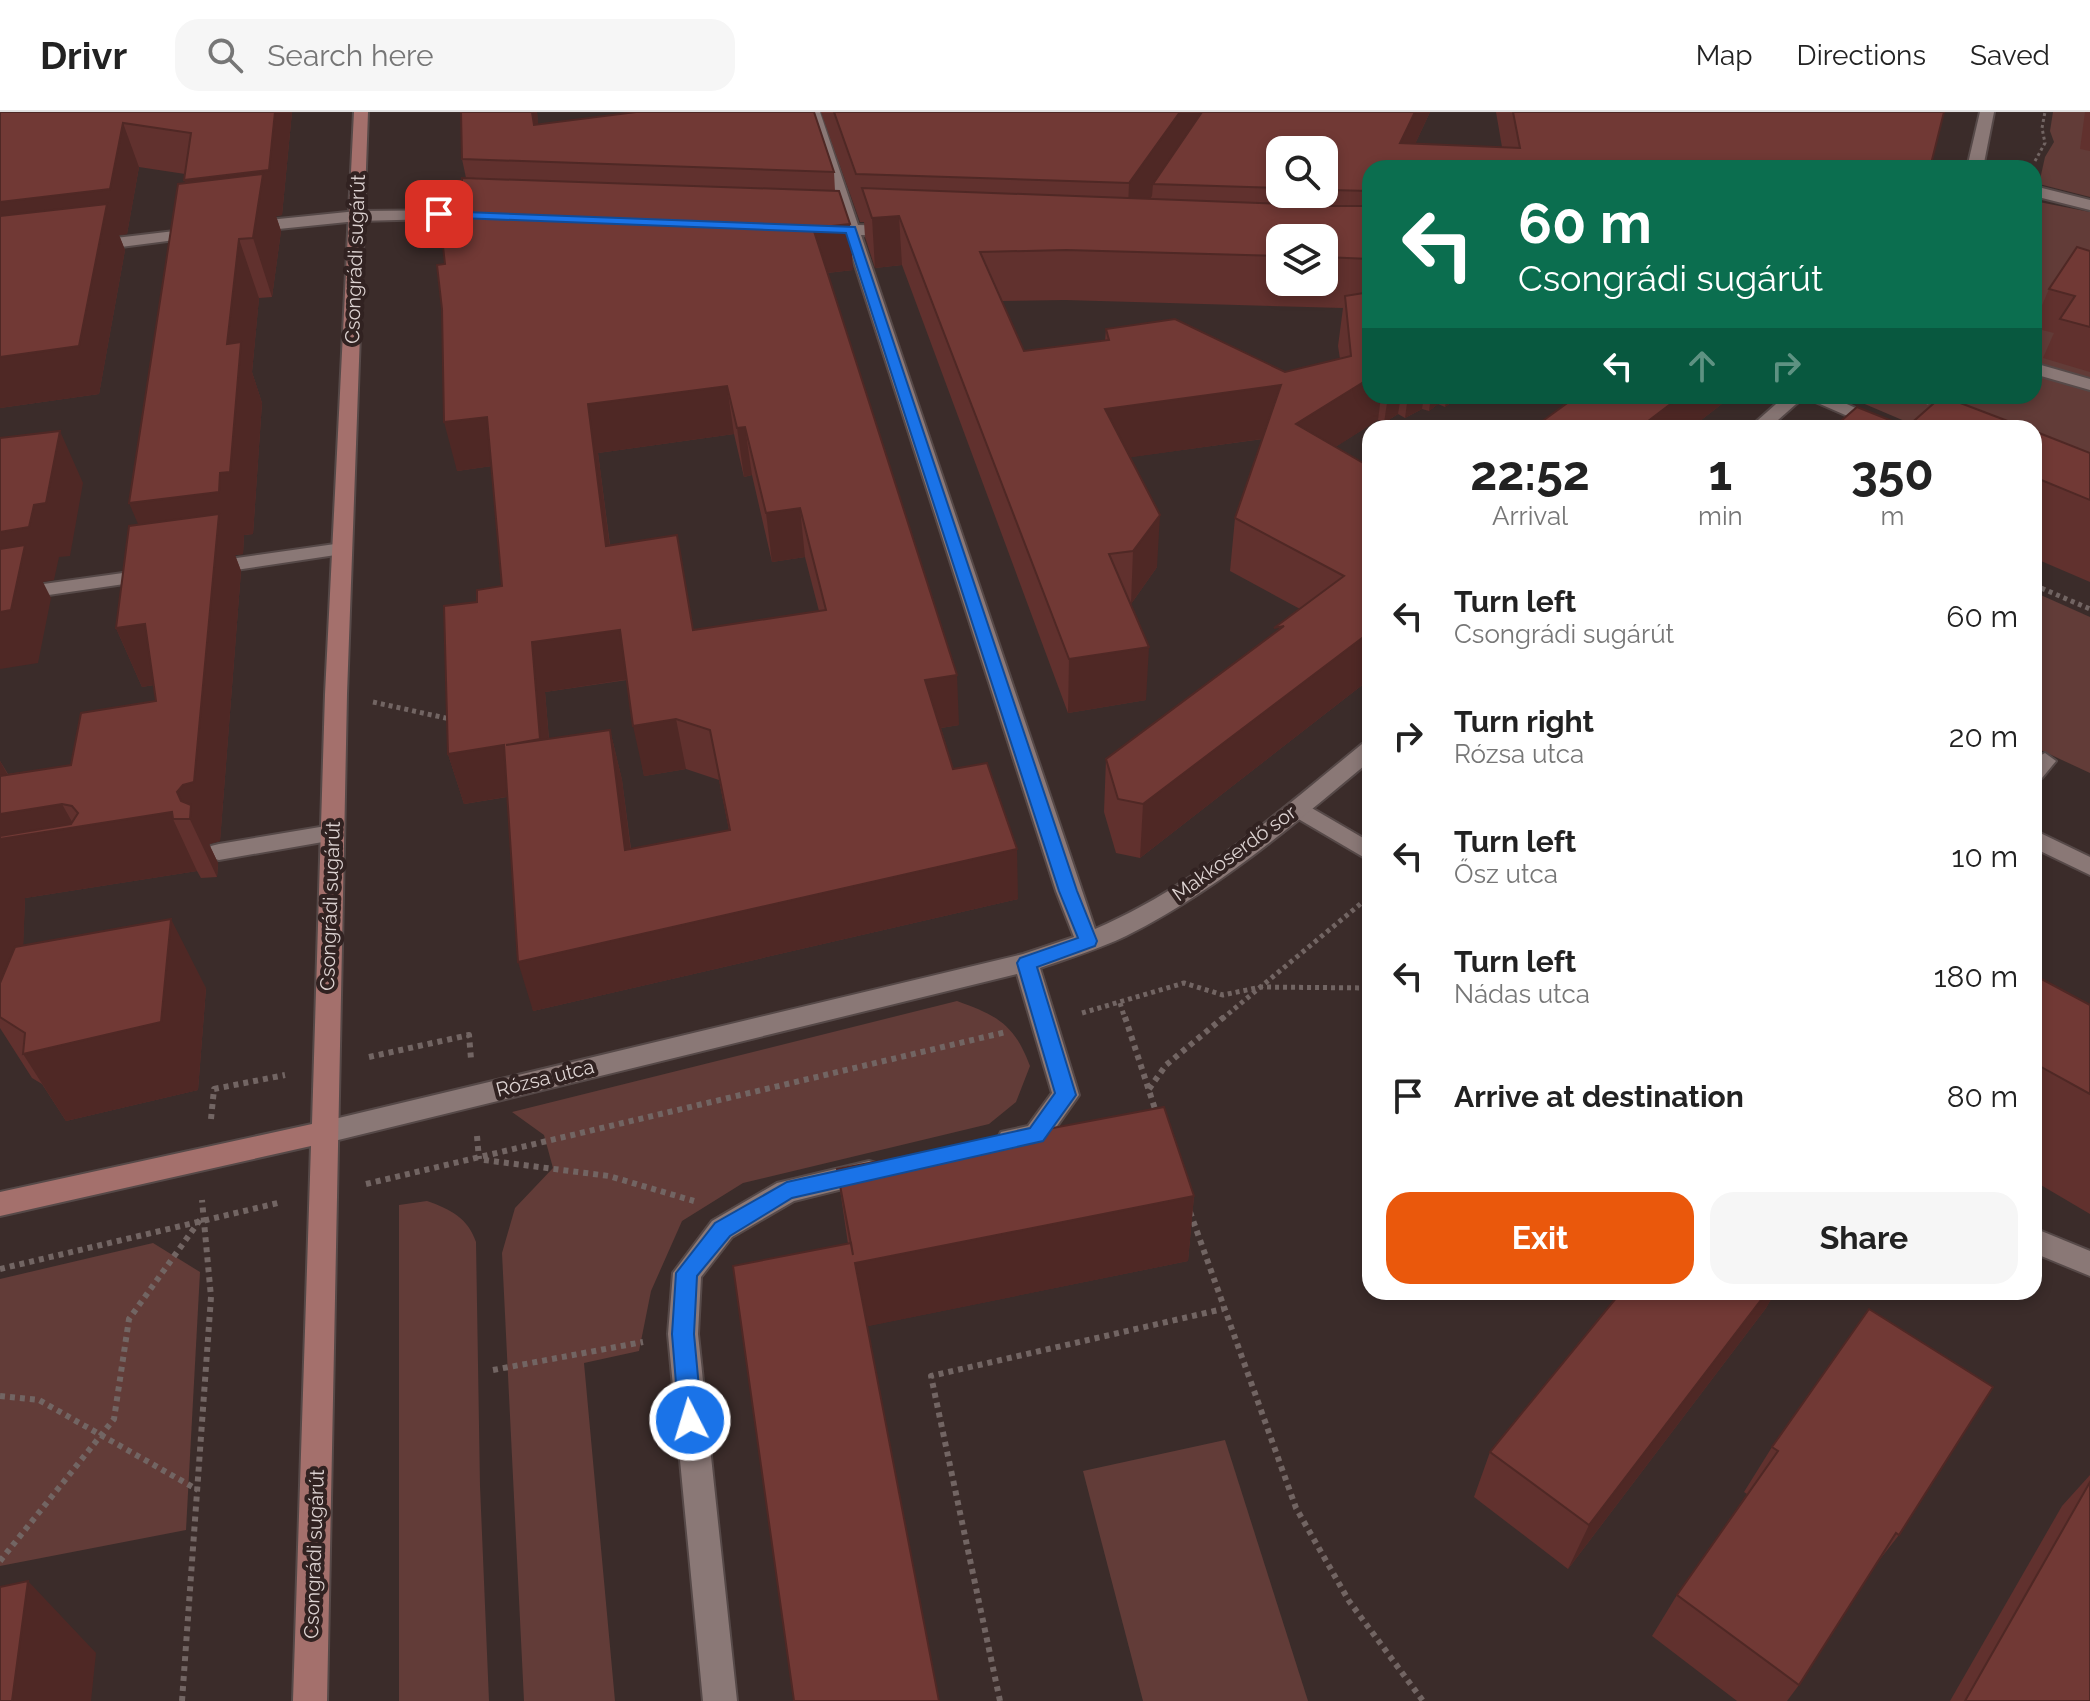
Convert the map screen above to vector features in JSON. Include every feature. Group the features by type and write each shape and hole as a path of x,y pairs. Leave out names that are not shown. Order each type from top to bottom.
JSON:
{"main road":[{"name":"Csongrádi sugárút","path":"310,1701 325,1193 324,1067 336,694 361,112"},
{"name":"Rózsa utca","path":"0,1204 326,1132"}],"street":[{"path":"813,112 1063,876 1088,941"},
{"path":"1977,160 1987,112"},
{"path":"2042,193 2090,205"},
{"path":"76,248 357,216 487,216"},
{"path":"803,228 914,232"},
{"path":"2042,370 2090,385"},
{"path":"1768,420 1786,404"},
{"path":"1832,404 1872,420"},
{"path":"0,596 342,549"},
{"name":"Makkoserdő sor","path":"1088,941 1152,911 1196,884 1362,756"},
{"path":"1298,808 1362,848"},
{"path":"219,852 332,833"},
{"path":"2042,842 2090,867"},
{"name":"Rózsa utca","path":"326,1132 1026,963 1088,941"},
{"path":"978,1147 1036,1135 1066,1095 1026,963"},
{"path":"720,1701 683,1334 687,1273 722,1229 787,1191 890,1167"},
{"path":"2042,1243 2090,1264"}],"path":[{"path":"2035,160 2045,143 2042,128 2045,112"},
{"path":"1930,404 1950,412"},
{"path":"2042,588 2090,609"},
{"path":"336,694 450,719"},
{"path":"1148,1089 1166,1065 1362,903"},
{"path":"0,1269 201,1219 479,1159 1044,1023 1184,983 1223,995 1261,987 1362,988"},
{"path":"1120,1003 1158,1118"},
{"path":"324,1067 469,1035"},
{"path":"479,1159 609,1176 744,1216"},
{"path":"1188,1205 1296,1508 1349,1601 1423,1701"},
{"path":"0,1561 114,1419 129,1319 201,1219"},
{"path":"182,1701 211,1297 201,1219"},
{"path":"1000,1701 931,1376 1223,1309"},
{"path":"493,1370 683,1334"},
{"path":"0,1396 39,1400 198,1490"}],"shaded area":[{"path":"2053,112 2090,112 2090,197 2042,185 2045,157 2054,142 2050,131"},
{"path":"2042,203 2090,212 2090,474 2042,454 2042,420 1902,420 1865,404 2042,404"},
{"path":"2042,596 2090,617 2090,773 2042,751"},
{"path":"957,1001 994,1017 1018,1040 1030,1066 1016,1102 989,1124 743,1183 682,1221 651,1291 639,1351 584,1363 615,1701 524,1701 502,1253 515,1208 553,1168 544,1135 512,1112"},
{"path":"427,1201 457,1216 476,1242 480,1486 489,1701 399,1701 399,1205"},
{"path":"153,1243 200,1272 186,1530 0,1566 0,1279"},
{"path":"1225,1440 1308,1701 1143,1701 1083,1471"}],"building":[{"path":"0,112 275,112 269,170 184,180 191,133 123,123 110,189 0,202"},
{"path":"461,112 532,112 534,125 636,112 814,112 834,172 462,159"},
{"path":"834,112 1180,112 1129,183 856,174"},
{"path":"1202,112 1415,112 1400,143 1520,148 1513,112 1944,112 1932,160 1362,160 1362,191 1338,190 1338,136 1266,136 1266,188 1153,184"},
{"path":"263,174 253,238 239,239 227,344 241,342 230,472 220,473 219,492 129,503 178,184"},
{"path":"462,178 839,191 850,224 813,228 957,675 925,680 953,769 987,763 1017,849 518,962 504,745 448,754 444,606 477,602 477,590 502,586 487,417 444,422 442,309 437,265 445,264 437,194 462,184","holes":["727,386 737,428 745,427 766,513 800,508 826,610 693,630 677,535 606,546 588,404","620,630 633,726 676,719 710,730 730,830 625,850 610,730 506,745 540,739 532,642"]},
{"path":"862,188 1266,203 1266,208 1362,206 1362,259 1338,258 1338,224 1266,224 1266,256 1066,250 980,252 1024,351 1109,340 1106,329 1175,319 1285,372 1351,356 1345,296 1362,293 1362,383 1296,424 1362,462 1362,638 1143,804 1118,799 1106,759 1284,626 1274,628 1344,576 1235,518 1281,385 1105,409 1160,515 1133,551 1109,554 1149,647 1069,659 899,216 872,218"},
{"path":"107,204 79,346 0,357 0,216"},
{"path":"2077,247 2090,251 2090,327 2060,319 2075,296 2049,289"},
{"path":"1566,404 1670,404 1650,420 1544,420"},
{"path":"1933,404 1963,404 2005,420 1915,420"},
{"path":"1857,407 1890,420 1842,420"},
{"path":"60,431 46,503 34,505 29,527 0,532 0,438"},
{"path":"2042,434 2090,453 2090,500 2042,480"},
{"path":"219,514 194,782 183,785 177,792 181,801 191,805 190,819 173,819 172,812 0,839 0,836 71,824 78,813 72,806 62,804 0,814 0,776 71,765 81,713 156,701 145,624 116,628 129,526"},
{"path":"25,545 11,610 0,612 0,549"},
{"path":"171,919 161,1022 23,1054 25,1033 0,1017 0,983 15,947"},
{"path":"2042,979 2090,1005 2090,1094 2042,1067"},
{"path":"1164,1107 1194,1196 855,1263 939,1701 794,1701 733,1266 851,1243 837,1169"},
{"path":"1614,1300 1761,1300 1589,1525 1490,1452"},
{"path":"1869,1309 1993,1387 1799,1685 1677,1595 1778,1451 1772,1447"},
{"path":"2090,1482 2090,1701 1965,1701"},
{"path":"28,1581 12,1701 0,1701 0,1587"}],"route":[{"path":"439,214 851,230 1068,891 1088,941 1026,963 1066,1095 1036,1135 787,1191 722,1229 687,1273 683,1334 690,1420"}]}
